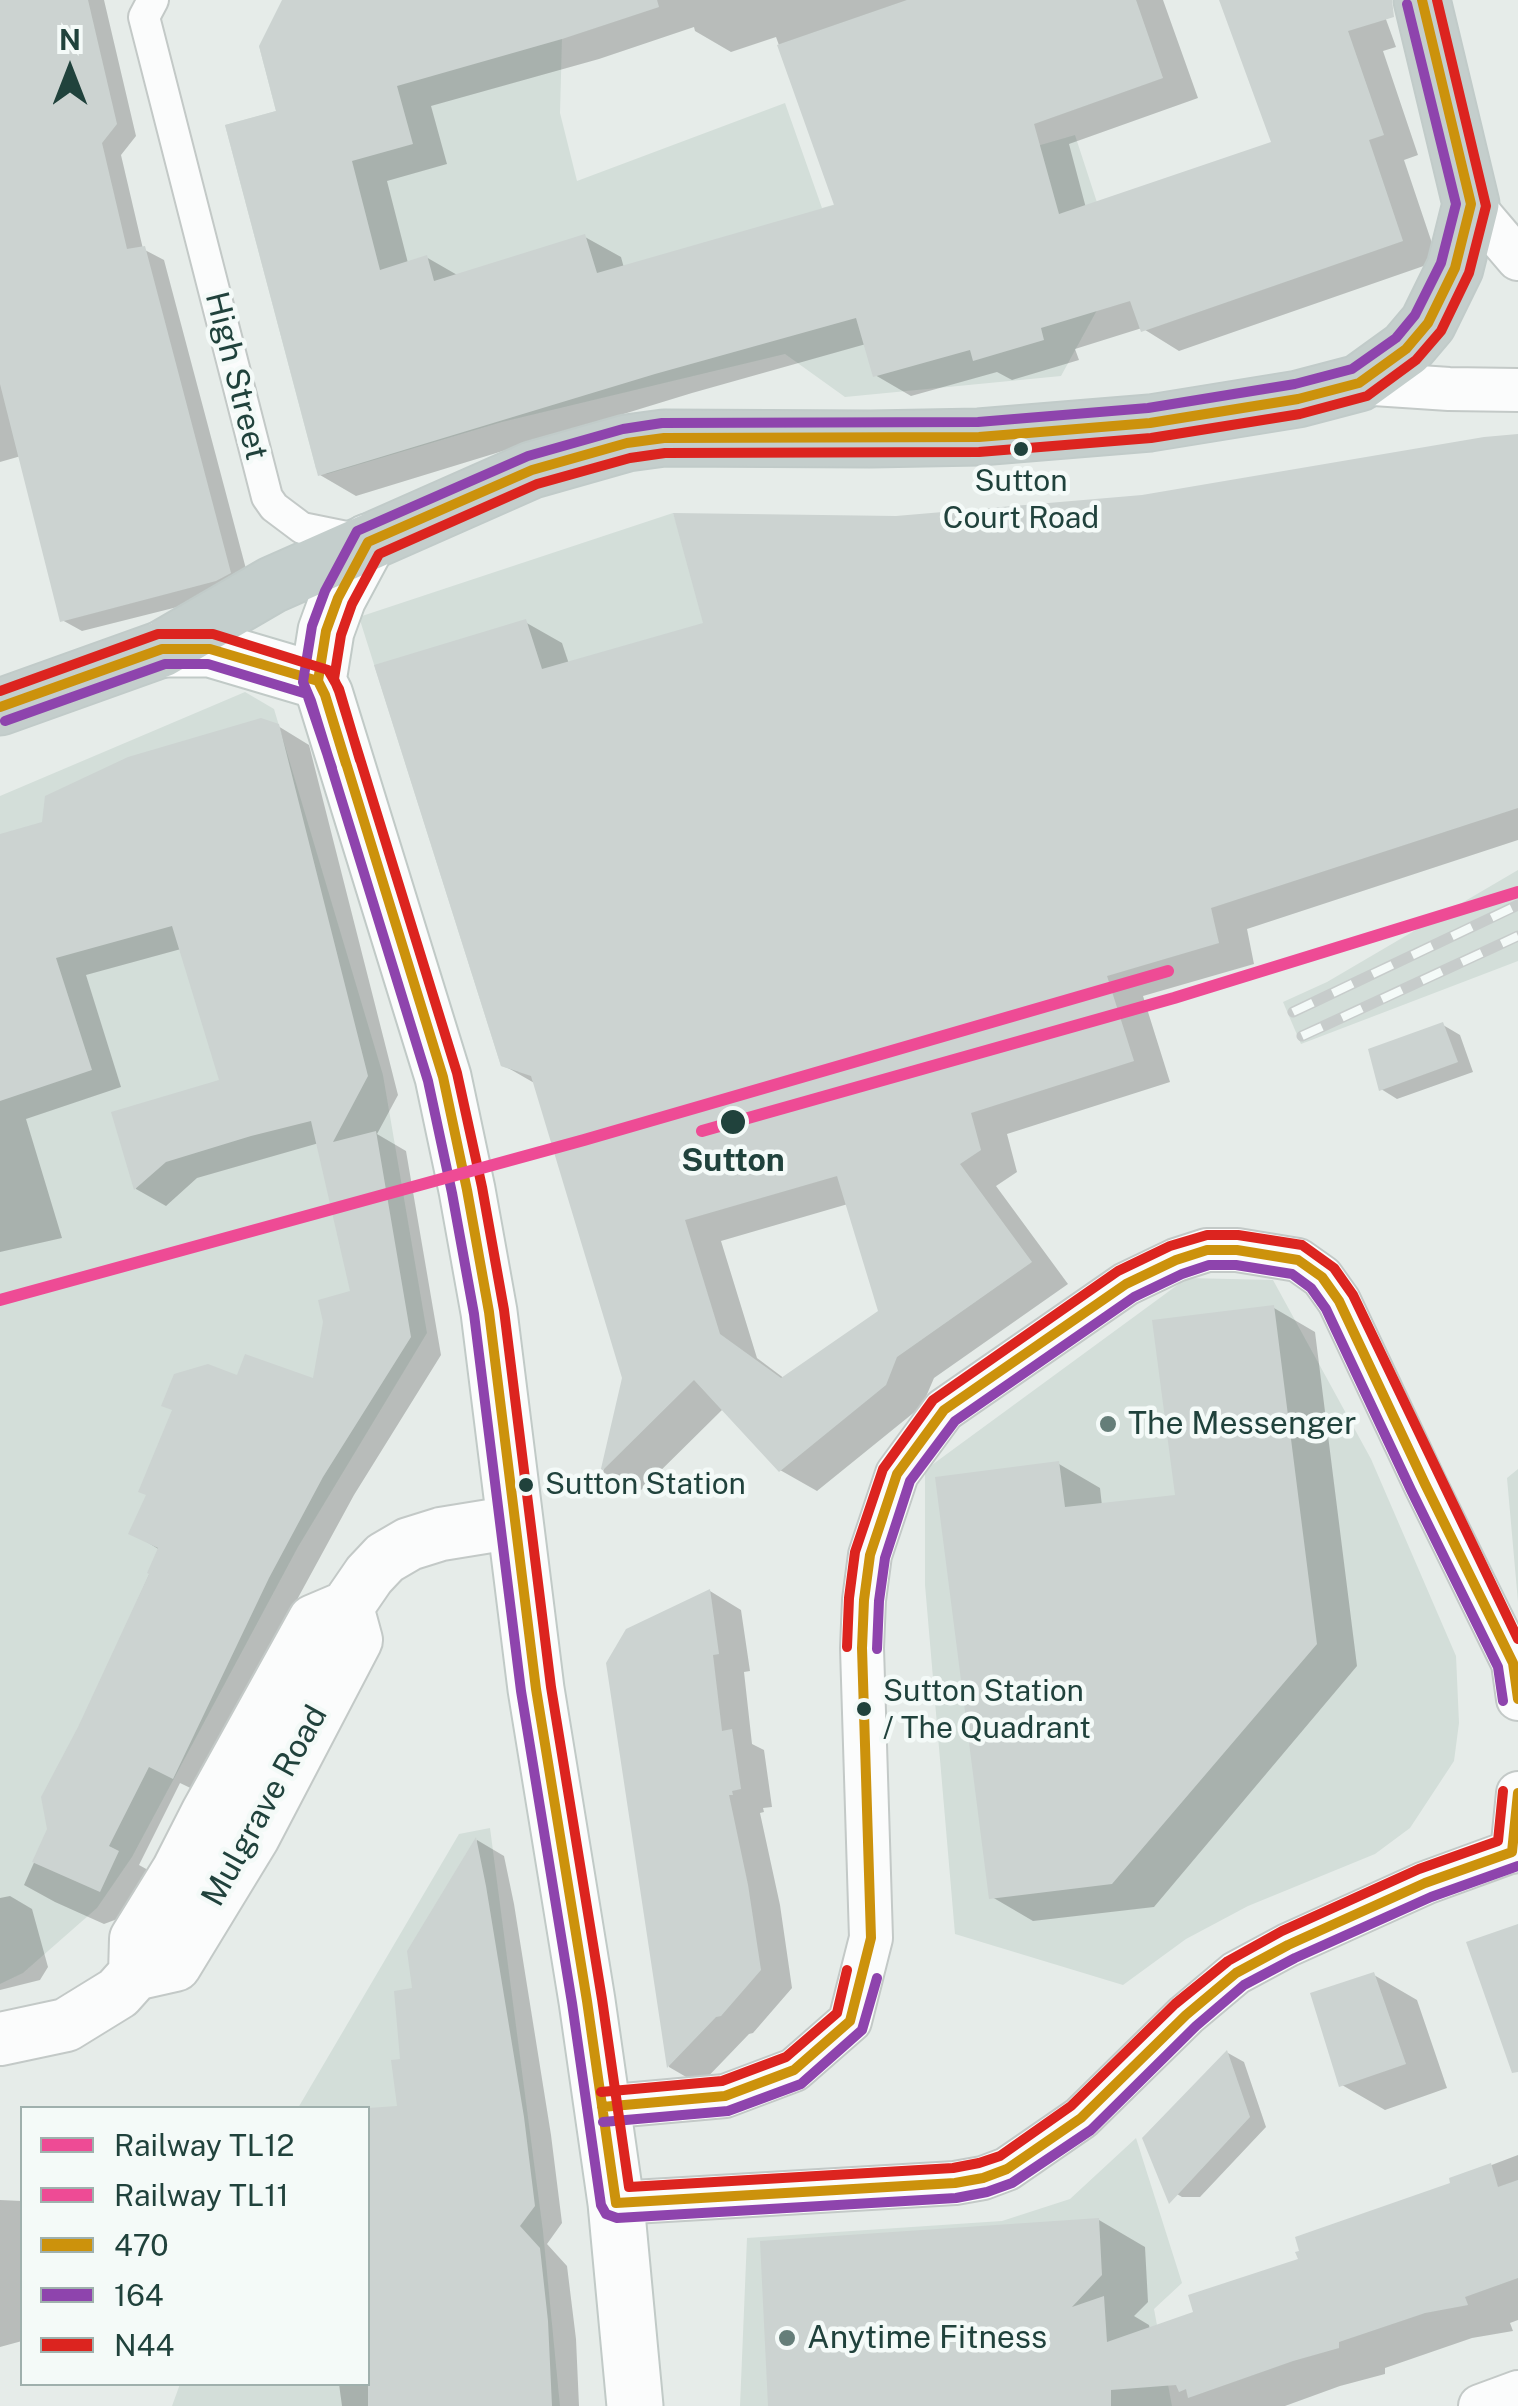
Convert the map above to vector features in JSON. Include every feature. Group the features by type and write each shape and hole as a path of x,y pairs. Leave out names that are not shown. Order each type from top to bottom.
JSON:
{"highway":[{"path":"0,706 162,648 272,584 532,470 627,443 664,438 979,437 1131,424 1298,399 1360,382 1406,349 1428,323 1454,268 1471,204 1422,0"}],"main road":[{"path":"368,542 338,598 326,631 318,682 443,1077 467,1190 489,1312 536,1689 588,2001 616,2203 634,2406"},
{"path":"162,648 210,648 318,682"}],"street":[{"name":"High Street","path":"154,0 144,17 267,497 302,528 368,542"},
{"path":"1471,204 1518,260"},
{"path":"1360,382 1518,390"},
{"path":"602,2107 725,2096 794,2070 850,2021 871,1938 864,1600 870,1555 897,1474 944,1410 1126,1284 1176,1260 1207,1250 1237,1250 1298,1260 1322,1278 1340,1301 1513,1662 1518,1699"},
{"name":"Mulgrave Road","path":"0,2040 66,2024 118,1994 135,1974 136,1939 178,1871 314,1621 348,1607 385,1558 408,1544 515,1522"},
{"path":"616,2203 955,2183 1008,2169 1081,2118 1186,2015 1236,1973 1409,1890 1515,1851 1518,1793"},
{"path":"1480,2406 1518,2392"}],"shaded area":[{"path":"550,0 562,39 560,113 577,181 785,103 822,208 1075,135 1119,270 1061,376 845,397 785,354 502,422 327,474 316,469 225,125 276,111 259,46"},
{"path":"673,513 834,988 518,1072 501,1066 359,617"},
{"path":"245,692 274,709 383,1075 427,1333 298,1547 132,1857 97,1908 23,1973 0,1984 0,796"},
{"path":"1518,870 1518,961 1301,1044 1283,1002 1327,982"},
{"path":"1187,1278 1273,1280 1371,1459 1456,1656 1459,1723 1454,1761 1410,1828 1375,1854 1248,1906 1186,1939 1123,1985 955,1934 925,1585 925,1470"},
{"path":"1518,1469 1518,1602 1507,1478"},
{"path":"490,1828 543,2231 560,2406 172,2406 179,2386 370,2386 370,2106 299,2106 459,1834"},
{"path":"1136,2138 1182,2283 1154,2309 1172,2406 740,2406 747,2238 1002,2221 1070,2199"}],"building":[{"path":"0,0 88,0 117,124 102,143 127,249 145,246 231,573 216,581 60,622 0,384"},
{"path":"282,0 657,0 659,7 397,86 413,144 352,161 380,270 427,255 434,281 585,234 597,273 834,205 777,45 907,0 1136,0 1163,78 1034,124 1059,214 1271,142 1219,0 1392,0 1394,17 1348,31 1384,135 1369,140 1403,241 1141,332 1130,301 1041,328 1044,340 973,361 970,350 873,377 856,318 318,476 225,125 276,111 259,46"},
{"path":"1518,434 1518,808 1211,908 1219,943 1107,976 1134,1061 971,1113 981,1150 960,1164 1032,1262 897,1357 886,1385 779,1472 694,1380 600,1473 622,1378 531,1076 501,1066 374,665 526,619 542,669 703,623 673,513 896,516 1142,495","holes":["837,1176 878,1311 781,1378 720,1334 685,1220"]},
{"path":"261,718 279,724 368,1076 333,1142 376,1131 411,1337 323,1477 269,1578 173,1779 149,1767 109,1846 119,1851 100,1892 32,1862 47,1829 41,1797 78,1727 158,1548 128,1534 146,1495 138,1492 172,1410 161,1406 174,1374 208,1364 237,1375 245,1354 313,1378 323,1322 318,1300 350,1291 311,1121 166,1162 134,1190 111,1112 219,1080 172,926 56,958 92,1070 0,1101 0,834 42,822 45,796 128,757"},
{"path":"1443,1022 1458,1062 1379,1091 1368,1049"},
{"path":"1274,1305 1317,1644 1112,1884 989,1899 935,1477 1059,1461 1065,1507 1175,1495 1152,1320"},
{"path":"710,1589 719,1654 713,1655 722,1731 732,1729 741,1789 729,1795 761,1970 667,2068 606,1663 626,1629"},
{"path":"476,1837 524,2117 535,2206 520,2226 540,2248 552,2406 368,2406 370,2108 397,2106 391,2060 400,2059 394,1991 412,1988 407,1951"},
{"path":"1518,1924 1518,2072 1512,2073 1466,1942"},
{"path":"1374,1972 1406,2064 1339,2087 1310,1993"},
{"path":"1227,2050 1250,2117 1169,2204 1142,2138"},
{"path":"1491,2163 1498,2187 1518,2180 1518,2278 1465,2297 1468,2305 1425,2313 1339,2342 1339,2348 1188,2398 1186,2389 1179,2392 1176,2385 1111,2390 1111,2406 768,2406 760,2241 1099,2218 1102,2275 1072,2307 1104,2296 1107,2342 1193,2312 1188,2295 1298,2259 1295,2237 1450,2183 1449,2178"}],"railway":[{"path":"1293,1012 1518,905"},
{"path":"1302,1036 1518,936"}],"rail line":[{"name":"TL11","path":"702,1131 1174,998 1518,892"},
{"name":"TL12","path":"0,1300 584,1140 1168,971"}],"transit line":[{"name":"470","path":"1422,0 1471,204 1455,268 1428,323 1406,349 1359,383 1298,399 1150,423 979,437 664,438 627,443 532,470 368,542 338,598 326,631 318,681 443,1077 467,1190 489,1312 536,1689 616,2203 955,2183 1007,2169 1081,2118 1186,2015 1236,1973 1425,1883 1512,1852 1518,1793"},
{"name":"N44","path":"1437,0 1486,206 1469,273 1441,331 1416,360 1367,396 1300,414 1151,438 979,452 665,453 630,458 537,484 379,554 352,604 341,635 334,679 457,1073 482,1187 504,1310 551,1687 629,2187 953,2168 1000,2156 1071,2106 1175,2004 1228,1961 1282,1931 1419,1869 1498,1841 1503,1791"},
{"name":"164","path":"1407,4 1456,204 1441,263 1415,315 1396,338 1352,369 1295,384 1148,408 978,422 662,423 623,429 528,456 357,531 325,591 312,626 303,682 428,1081 452,1193 474,1314 521,1691 601,2205 606,2214 617,2218 956,2198 1012,2183 1091,2130 1196,2026 1244,1985 1431,1897 1518,1866"},
{"name":"N44","path":"0,691 158,634 213,634 328,670 339,689 360,760"},
{"name":"470","path":"0,707 162,649 210,649 318,681 346,764"},
{"name":"164","path":"5,721 165,664 208,664 307,694 332,768"},
{"name":"N44","path":"847,1647 855,1552 883,1469 933,1400 1118,1271 1170,1246 1207,1235 1238,1235 1302,1245 1334,1268 1353,1295 1518,1639"},
{"name":"470","path":"602,2107 725,2096 794,2070 850,2021 871,1938 864,1600 870,1555 897,1474 944,1410 1126,1284 1176,1260 1207,1250 1237,1250 1298,1260 1322,1277 1339,1301 1513,1663 1518,1699"},
{"name":"164","path":"877,1649 885,1558 910,1481 955,1421 1134,1297 1209,1265 1236,1265 1292,1274 1311,1288 1326,1309 1498,1667 1503,1701"},
{"name":"N44","path":"601,2092 722,2081 786,2057 837,2013 847,1970"},
{"name":"164","path":"603,2122 728,2111 801,2084 862,2030 877,1978"}],"place":[{"name":"Sutton Court Road","path":"1021,449"},
{"name":"Sutton","path":"733,1122"},
{"name":"The Messenger","path":"1108,1424"},
{"name":"Sutton Station","path":"526,1485"},
{"name":"Sutton Station / The Quadrant","path":"864,1709"},
{"name":"Anytime Fitness","path":"787,2338"}]}
